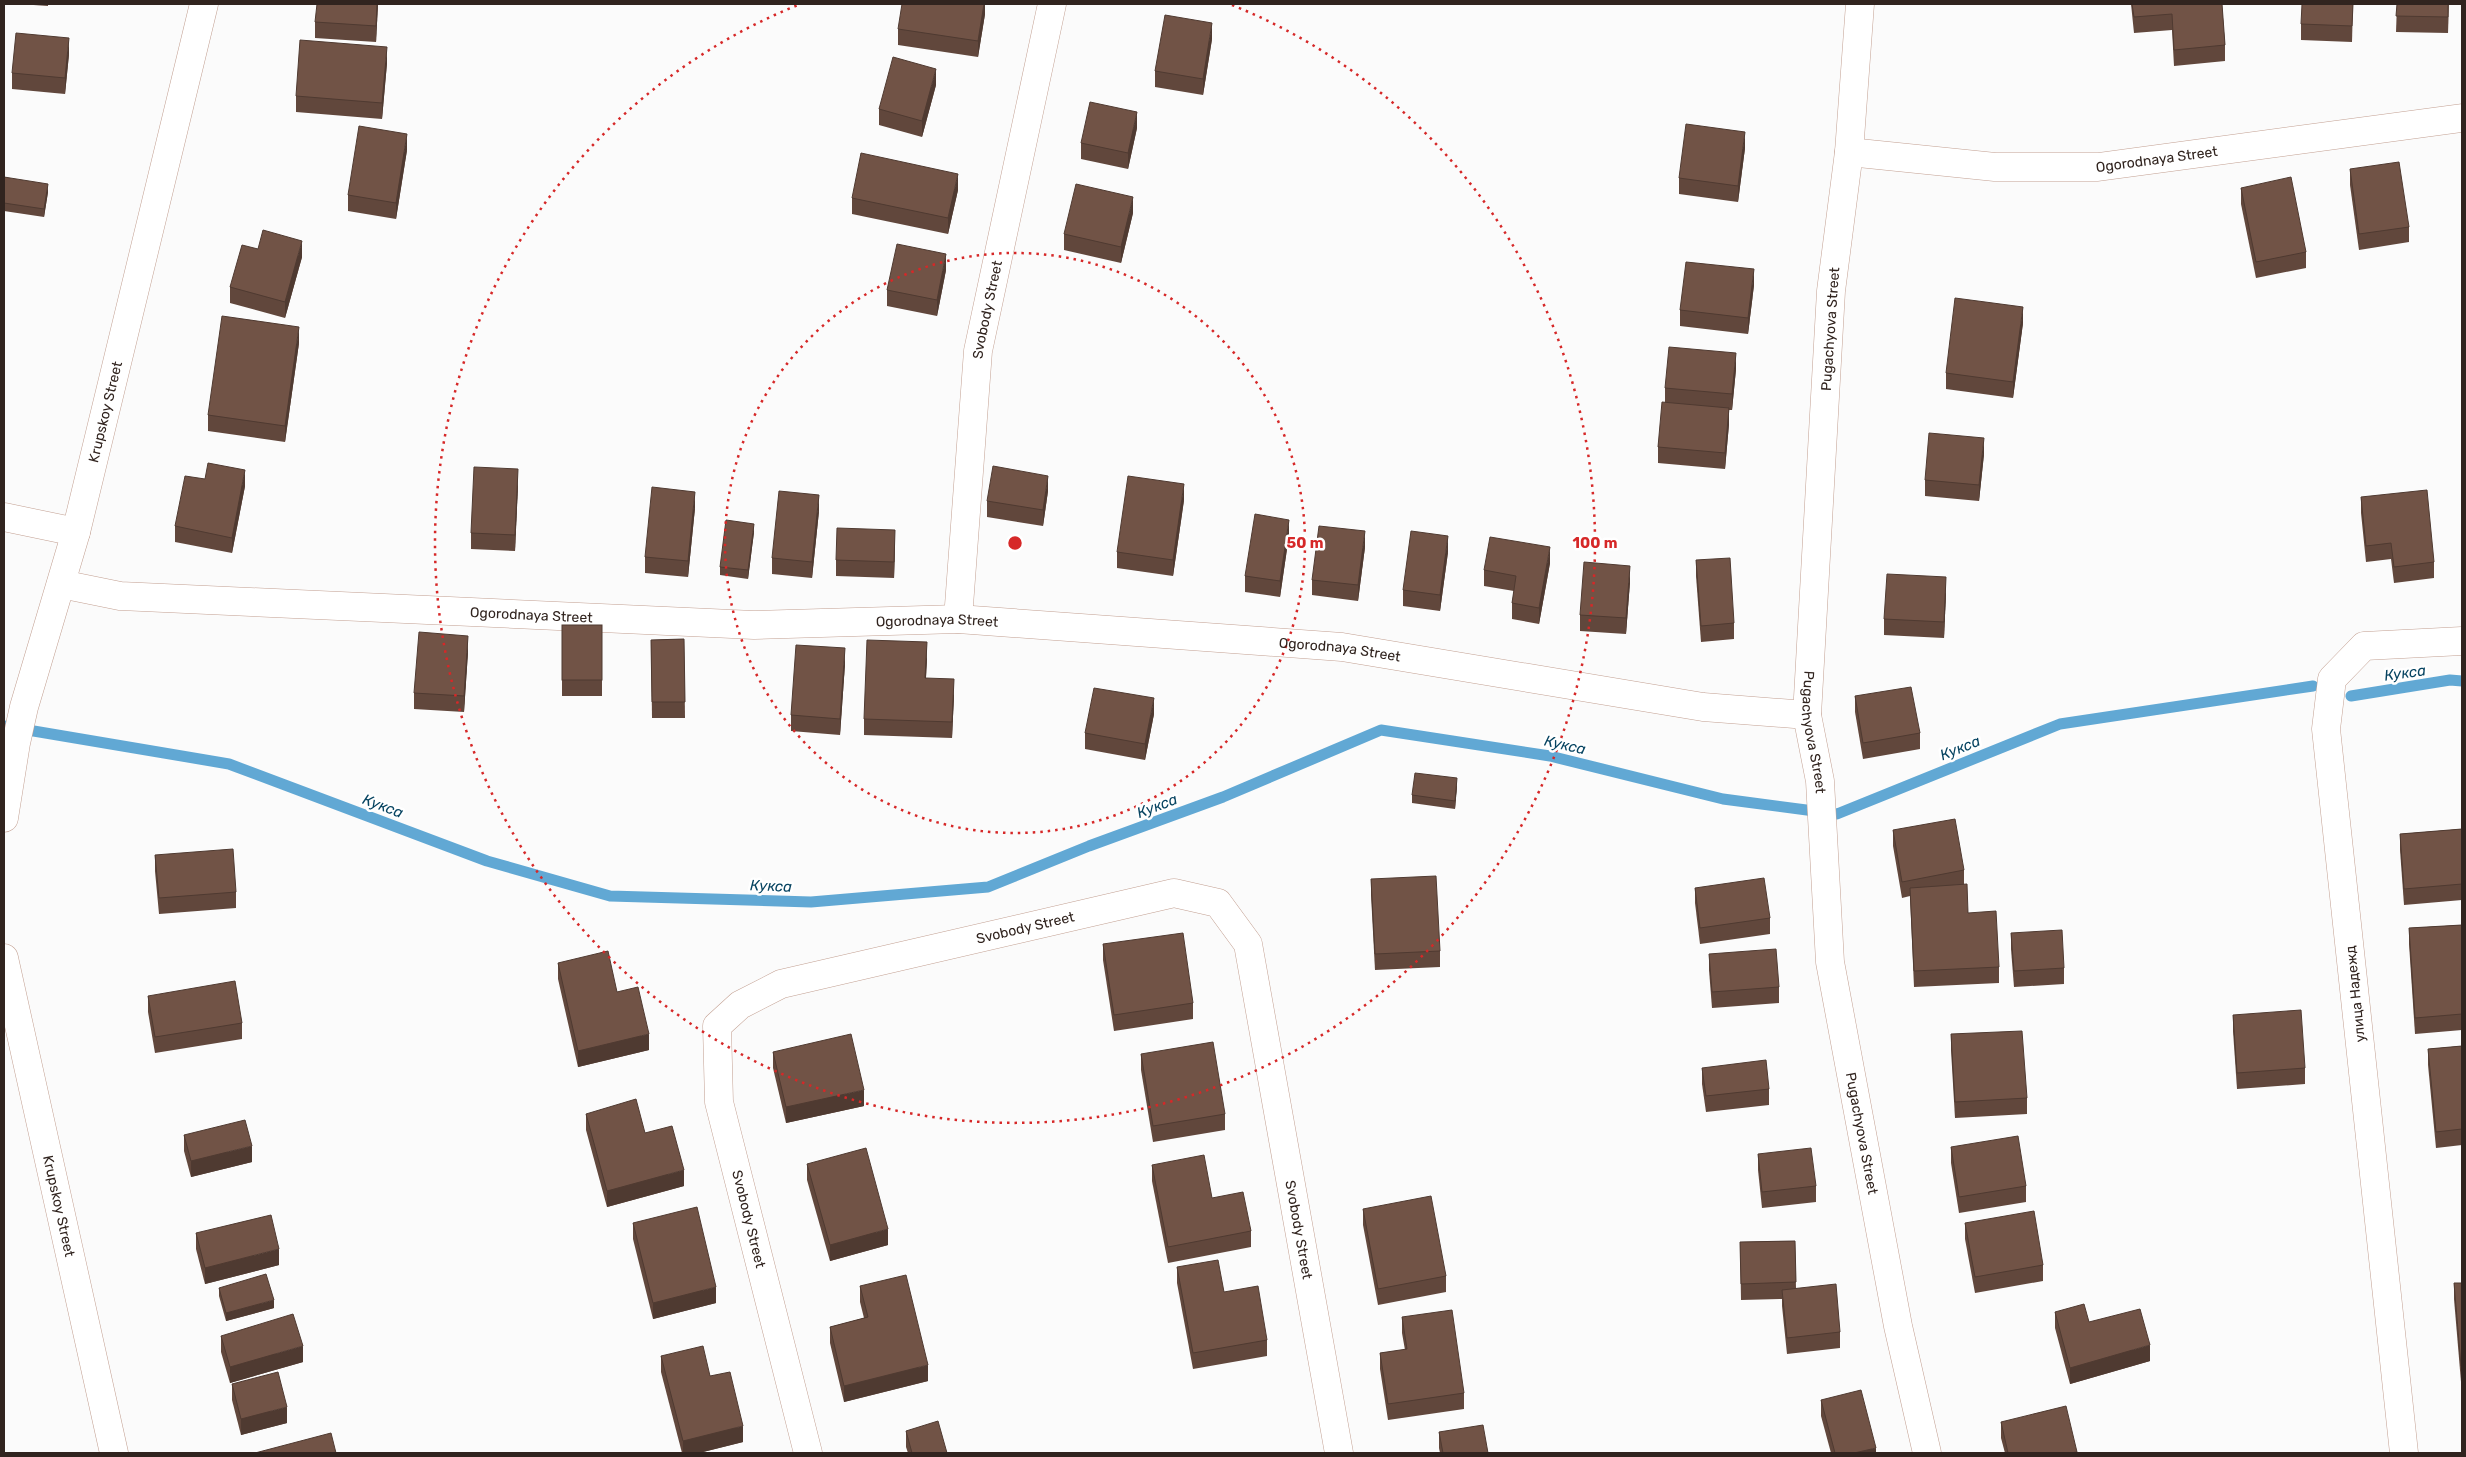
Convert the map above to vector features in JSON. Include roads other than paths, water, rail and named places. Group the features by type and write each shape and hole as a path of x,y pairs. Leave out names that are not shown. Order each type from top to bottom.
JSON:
{"street":[{"name":"Krupskoy Street","path":"4,818 16,743 24,708 76,532 204,4"},
{"name":"Svobody Street","path":"958,619 978,352 1052,4"},
{"name":"Pugachyova Street","path":"1860,4 1849,152 1831,290 1807,715 1820,781 1830,962 1898,1326 1926,1453"},
{"name":"Ogorodnaya Street","path":"1849,152 1995,167 2098,168 2462,118"},
{"path":"4,517 76,532"},
{"name":"Ogorodnaya Street","path":"61,584 120,596 744,624 958,619 1342,647 1703,707 1807,715"},
{"name":"улица Надежд","path":"2404,1453 2326,729 2332,680 2364,646 2462,641"},
{"name":"Svobody Street","path":"808,1453 719,1102 717,1026 740,1005 781,984 1174,893 1218,903 1248,944 1338,1453"},
{"name":"Krupskoy Street","path":"4,958 114,1453"}],"waterway":[{"name":"Кукса","path":"2351,696 2450,680 2462,681"},
{"name":"Кукса","path":"4,726 229,764 487,861 610,896 811,902 988,887 1089,846 1223,797 1381,730 1550,756 1723,799 1837,814 2060,724 2313,686"}]}
